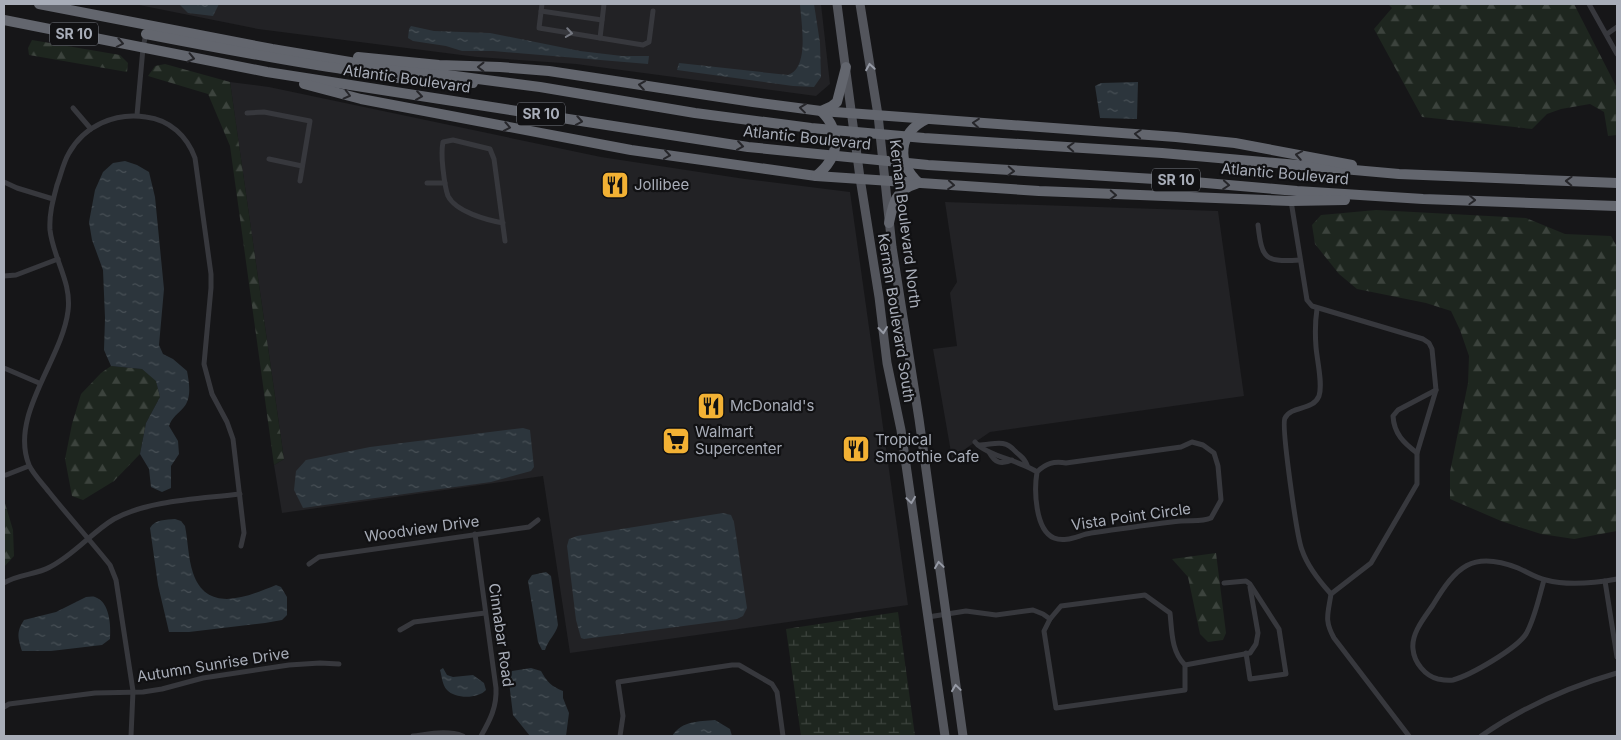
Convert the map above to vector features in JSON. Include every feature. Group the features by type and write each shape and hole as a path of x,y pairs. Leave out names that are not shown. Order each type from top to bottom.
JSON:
{"highway":[{"name":"Atlantic Boulevard","path":"39,4 147,30 362,64 502,82 695,113 811,128 924,138 1162,153 1399,174 1617,183"},
{"name":"Atlantic Boulevard","path":"4,20 267,72 668,135 815,154 928,165 1112,176 1297,191 1423,199 1617,206"},
{"path":"147,30 242,53 364,73 451,84 502,82"},
{"path":"272,50 439,65 540,70 821,111 1176,137 1235,144 1399,174"},
{"path":"821,111 837,102 846,67"},
{"path":"267,72 361,99 631,150 816,176 1039,191 1291,201 1423,199"},
{"path":"816,176 829,162 835,144 832,126 821,111"},
{"path":"920,183 906,168 903,148 911,130 919,123 928,119"},
{"path":"889,223 895,201 900,193 908,186 920,183"}],"main road":[{"path":"836,4 851,113"},
{"name":"Kernan Boulevard North","path":"860,4 878,115 889,223 919,419"},
{"name":"Kernan Boulevard South","path":"851,113 879,297 886,363 901,430 945,736"},
{"name":"Kernan Boulevard South","path":"919,419 963,736"}],"street":[{"path":"542,4 539,28 643,45 649,42 653,10"},
{"path":"600,38 604,4"},
{"path":"1589,4 1617,54"},
{"path":"541,11 602,20"},
{"path":"1607,34 1617,27"},
{"path":"137,115 143,48 147,30"},
{"path":"73,108 91,129"},
{"path":"246,112 264,112 310,121 300,181"},
{"path":"131,736 133,691 116,580 110,565 29,466 25,442 25,430 40,383 55,354 63,333 68,310 68,294 53,247 50,229 51,212 63,166 76,142 91,129 116,117 137,115 158,119 174,128 187,141 195,158 211,274 204,364 212,394 227,422 233,439 244,533 241,546"},
{"path":"503,223 481,219 458,206 449,198 441,150 443,142 453,140 490,149 494,159 503,223 505,241"},
{"path":"269,159 302,166"},
{"path":"4,182 54,199"},
{"path":"426,183 445,183"},
{"path":"1291,201 1307,300 1312,306 1423,339 1429,342 1432,349 1436,390 1417,452 1416,484 1371,563 1331,594 1327,616 1328,627 1334,638 1409,736"},
{"path":"1258,225 1263,252 1269,258 1279,261 1300,260"},
{"path":"4,276 16,275 58,259"},
{"path":"1317,309 1315,322 1320,387 1319,397 1313,404 1294,411 1285,417 1283,424 1287,462 1302,550 1321,583 1331,594"},
{"path":"4,368 40,383"},
{"path":"1417,452 1403,442 1394,425 1393,416 1398,410 1436,390"},
{"path":"1028,466 1024,458 1011,445 1003,442 976,443 989,452 1028,466 1037,472"},
{"name":"Vista Point Circle","path":"1192,442 1202,445 1214,454 1218,466 1221,500 1216,512 1211,518 1205,520 1182,521 1080,535 1061,540 1053,538 1040,524 1035,484 1037,472 1043,466 1054,461 1076,462 1181,447 1192,442"},
{"path":"6,475 29,466"},
{"path":"4,583 10,579 51,567 89,540 101,528 114,520 147,506 240,494"},
{"name":"Woodview Drive","path":"309,564 319,557 529,527 538,520"},
{"name":"Cinnabar Road","path":"475,534 496,688 493,715 481,736"},
{"path":"1544,580 1526,634 1517,644 1462,677 1451,680 1435,678 1422,670 1413,649 1416,632 1453,575 1464,566 1488,560 1504,564 1544,580 1562,583 1605,582 1617,579"},
{"path":"1224,583 1246,581 1250,584 1279,629 1286,674 1250,679 1246,653"},
{"path":"1605,582 1617,657"},
{"path":"1185,665 1250,653 1256,644 1258,633 1250,584"},
{"path":"1145,595 1170,613 1174,649 1178,658 1185,665 1185,690 1056,708 1044,631 1050,619 1061,606 1145,595"},
{"path":"928,617 966,611 996,615 1033,610 1050,619"},
{"path":"400,630 414,622 485,613"},
{"name":"Autumn Sunrise Drive","path":"4,707 9,704 95,692 143,692 202,678 289,665 338,664"},
{"path":"620,736 623,716 618,682 739,665 772,684 776,692 783,736"},
{"path":"1481,736 1508,718 1544,700 1578,685 1617,673"},
{"path":"413,736 436,733 456,733 464,736"}],"shaded area":[{"path":"134,4 821,4 830,84 816,96 576,64 477,57 258,29"},
{"path":"230,82 269,87 601,157 745,179 850,192 908,605 570,653 543,476 282,513 274,465 284,459"},
{"path":"945,202 1218,211 1244,396 990,432 952,458 933,349 957,346 950,293 957,282"}],"green space":[{"path":"1388,4 1574,4 1617,88 1617,135 1608,136 1604,112 1590,104 1561,109 1547,114 1532,129 1422,117 1374,29 1392,8"},
{"path":"32,40 120,55 128,63 127,72 29,55 28,48"},
{"path":"165,64 230,82 284,459 274,465 230,146 208,94 148,76 155,66"},
{"path":"1376,210 1526,218 1565,234 1611,236 1617,247 1617,531 1574,539 1541,534 1501,521 1450,499 1450,472 1468,383 1469,356 1451,311 1426,303 1357,289 1339,274 1315,244 1312,225 1321,215"},
{"path":"111,366 142,369 156,380 160,397 146,423 140,454 114,481 83,500 72,496 65,459 72,424 81,394 101,373"},
{"path":"4,500 13,530 14,556 4,567"},
{"path":"1216,553 1226,633 1223,640 1208,642 1200,634 1188,577 1172,559"},
{"path":"898,612 915,736 801,736 786,629"}],"water":[{"path":"179,4 219,4 213,16 188,13"},
{"path":"800,4 814,4 820,43 821,77 814,87 793,86 677,70 679,63 788,75 795,71 802,54"},
{"path":"411,26 434,31 490,33 580,51 622,56 649,56 648,64 493,51 462,51 446,46 413,41 408,38"},
{"path":"1138,82 1137,119 1100,118 1095,86 1101,83"},
{"path":"125,161 149,172 155,197 164,289 159,345 163,354 173,359 187,371 189,385 187,403 173,418 169,426 178,441 179,454 171,466 171,488 162,492 151,487 149,469 140,454 146,423 160,397 156,381 142,369 111,366 104,350 103,270 92,240 89,222 95,190 103,172 113,163"},
{"path":"523,428 530,430 534,467 531,471 491,482 303,508 294,490 296,471 306,460 370,447"},
{"path":"723,513 731,515 734,522 747,608 743,616 737,619 581,638 576,620 567,546 569,539 577,536"},
{"path":"175,519 181,521 185,526 193,573 199,586 208,594 218,598 229,599 253,594 276,585 281,587 287,597 287,615 282,620 265,623 189,632 169,632 158,585 150,528 158,521"},
{"path":"546,572 551,576 558,625 545,650 542,650 538,642 528,581 532,575"},
{"path":"86,597 95,597 107,609 110,621 110,639 102,645 51,651 22,651 19,635 24,620 56,612"},
{"path":"443,668 447,675 453,677 473,675 484,683 486,690 478,695 466,697 451,693 445,688 443,683 440,670"},
{"path":"531,668 541,671 550,683 563,691 563,698 569,713 566,736 530,736 513,715 509,682 510,674 512,671"},
{"path":"715,720 730,729 732,736 672,736 686,724"}],"place":[{"name":"Jollibee","path":"615,185"},
{"name":"McDonald's","path":"711,406"},
{"name":"Walmart Supercenter","path":"676,441"},
{"name":"Tropical Smoothie Cafe","path":"856,449"}]}
